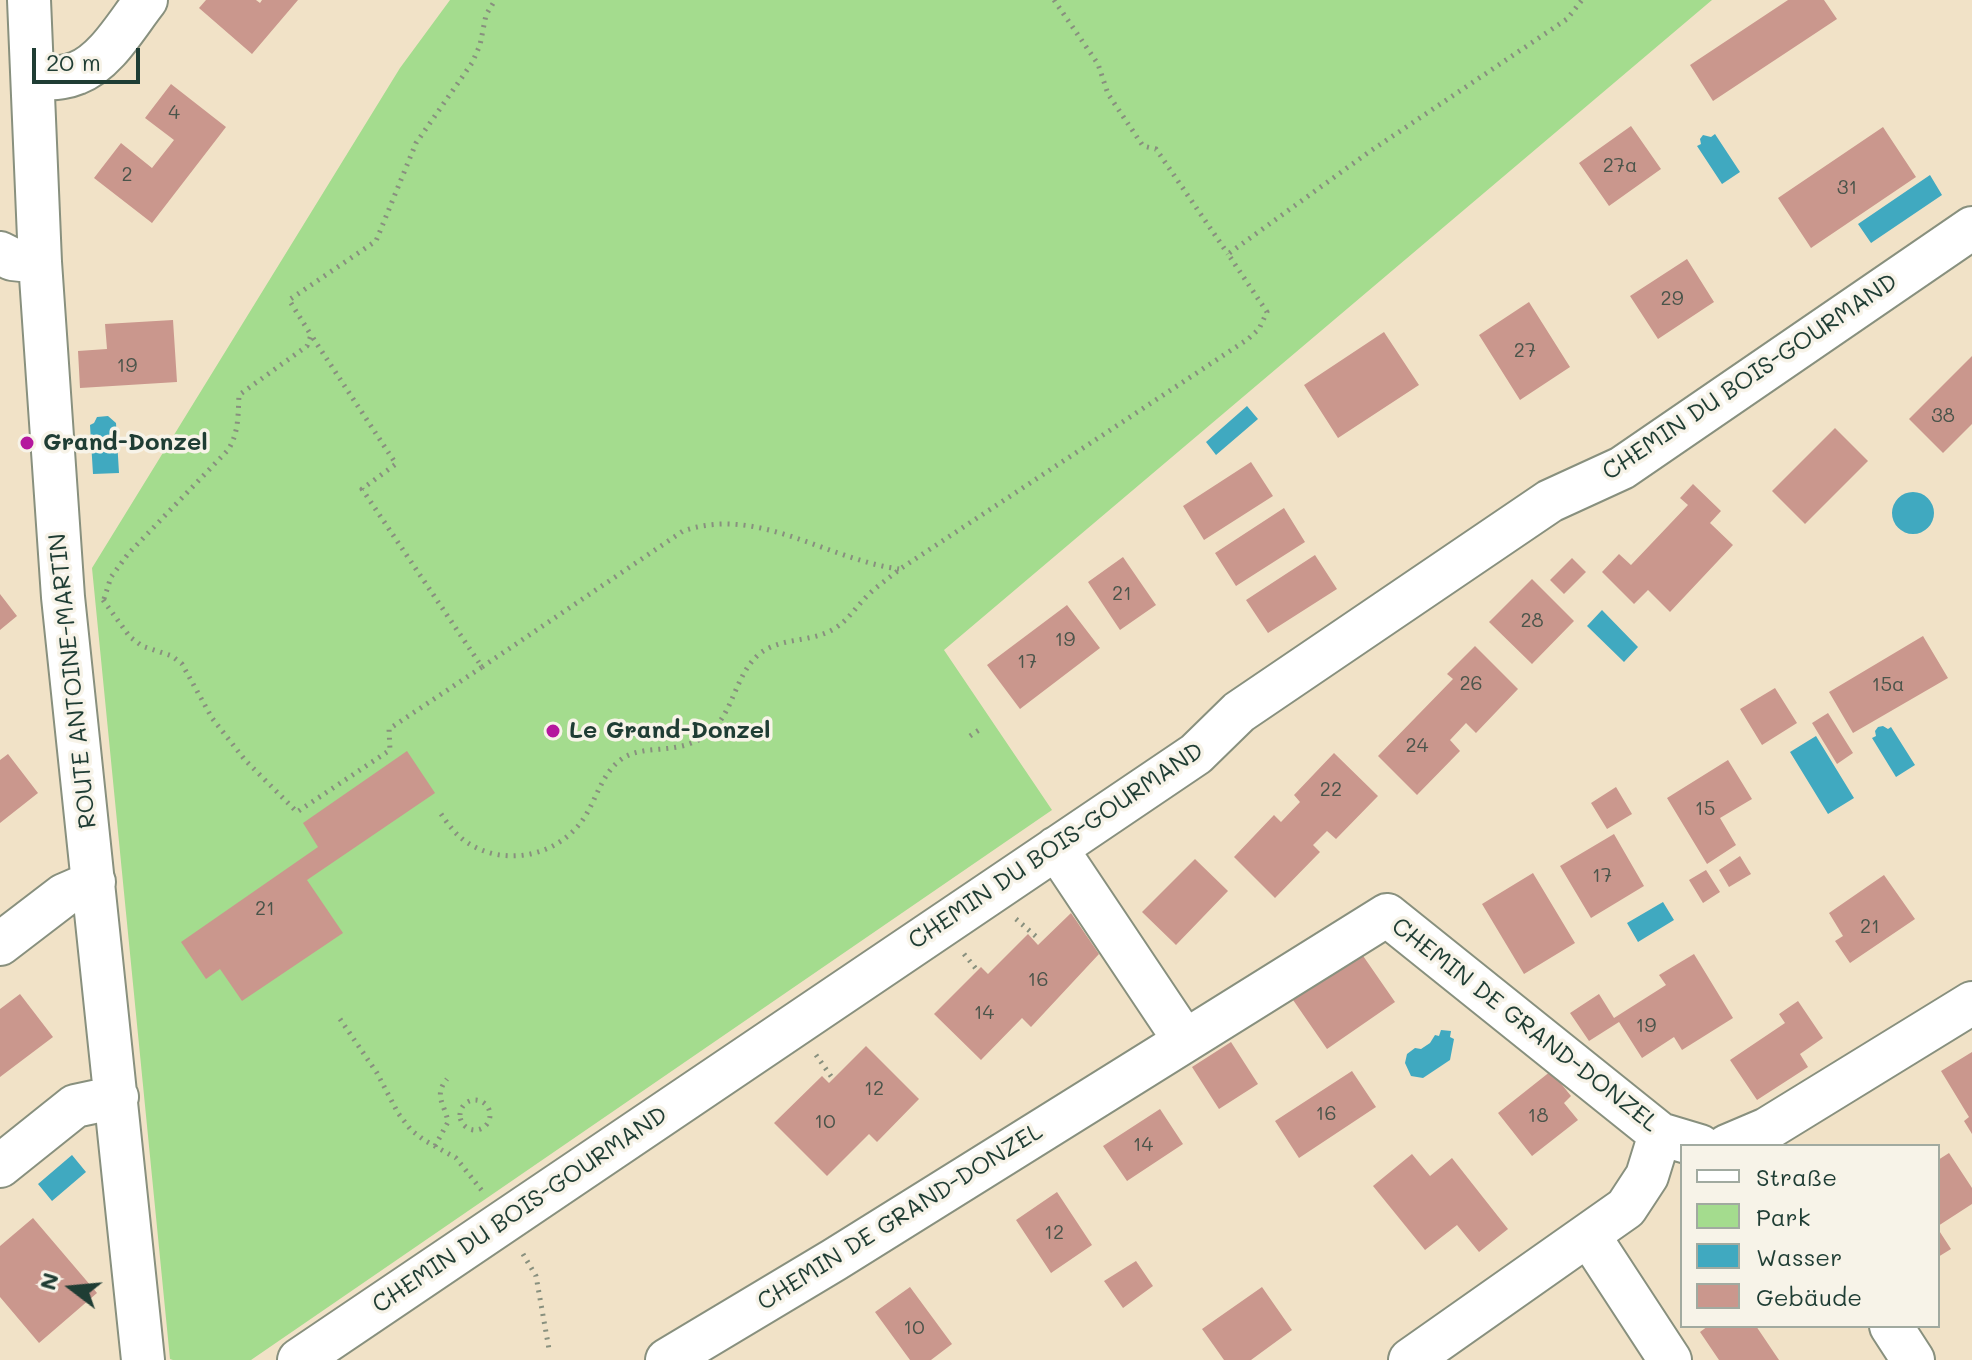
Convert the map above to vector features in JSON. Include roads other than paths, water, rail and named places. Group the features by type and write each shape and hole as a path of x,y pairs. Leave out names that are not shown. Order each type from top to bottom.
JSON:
{"street":[{"name":"ROUTE ANTOINE-MARTIN","path":"29,0 40,262 84,598 75,727 143,1360"},
{"path":"33,80 78,73 94,63 146,0"},
{"name":"CHEMIN DU BOIS-GOURMAND","path":"299,1360 1196,754 1239,712 1511,527 1550,501 1622,468 1972,228"},
{"path":"0,253 12,259 40,262"},
{"path":"1056,848 1180,1045"},
{"path":"0,944 64,895 94,882"},
{"name":"CHEMIN DE GRAND-DONZEL","path":"667,1360 834,1260 1387,915 1660,1134 1693,1144"},
{"path":"1737,1144 1772,1137 1972,1003"},
{"path":"0,1166 75,1106 117,1097"},
{"path":"1410,1360 1626,1208 1647,1176 1660,1134"},
{"path":"1589,1236 1670,1360"},
{"path":"1892,1328 1913,1360"}],"water":[{"path":"1715,134 1740,172 1722,184 1697,146 1701,144 1703,135 1711,137"},
{"path":"1930,175 1942,195 1871,243 1858,224"},
{"path":"1247,406 1258,419 1216,455 1206,442"},
{"path":"108,416 116,423 119,473 93,474 90,425 97,417"},
{"path":"1913,492 1928,498 1934,513 1928,528 1913,534 1898,528 1892,513 1898,498"},
{"path":"1602,610 1638,647 1624,662 1587,626"},
{"path":"1878,727 1891,727 1915,765 1896,777 1872,738 1876,736"},
{"path":"1816,736 1854,798 1828,814 1790,752"},
{"path":"1663,902 1674,920 1638,942 1627,923"},
{"path":"1441,1030 1451,1031 1450,1037 1454,1039 1450,1060 1423,1078 1411,1076 1405,1063 1407,1054 1430,1043"},
{"path":"72,1155 86,1172 52,1201 38,1184"}],"place":[{"name":"Grand-Donzel","path":"27,443"},
{"name":"Le Grand-Donzel","path":"553,731"}]}
